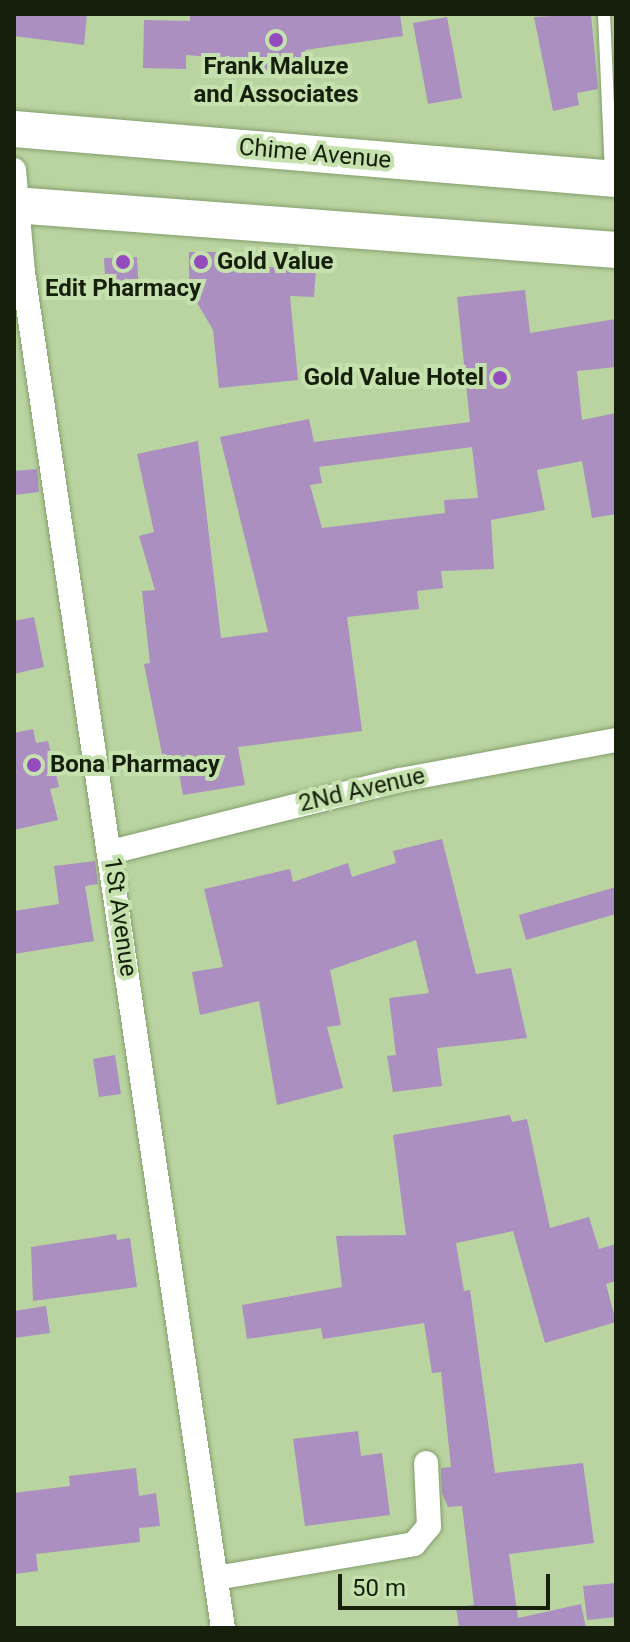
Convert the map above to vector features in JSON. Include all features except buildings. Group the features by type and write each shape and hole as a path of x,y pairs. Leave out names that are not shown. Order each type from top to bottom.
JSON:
{"main road":[{"name":"Chime Avenue","path":"14,129 613,179"},
{"path":"18,205 616,250"}],"street":[{"name":"1St Avenue","path":"14,170 23,272 111,852 223,1628"},
{"name":"2Nd Avenue","path":"111,852 400,780 614,747"},
{"path":"216,1578 414,1544 429,1526 426,1463"}],"lane":[{"path":"604,14 613,179"}],"place":[{"name":"Frank Maluze and Associates","path":"276,40"},
{"name":"Edit Pharmacy","path":"123,262"},
{"name":"Gold Value","path":"201,262"},
{"name":"Gold Value Hotel","path":"500,378"},
{"name":"Bona Pharmacy","path":"34,765"}]}
